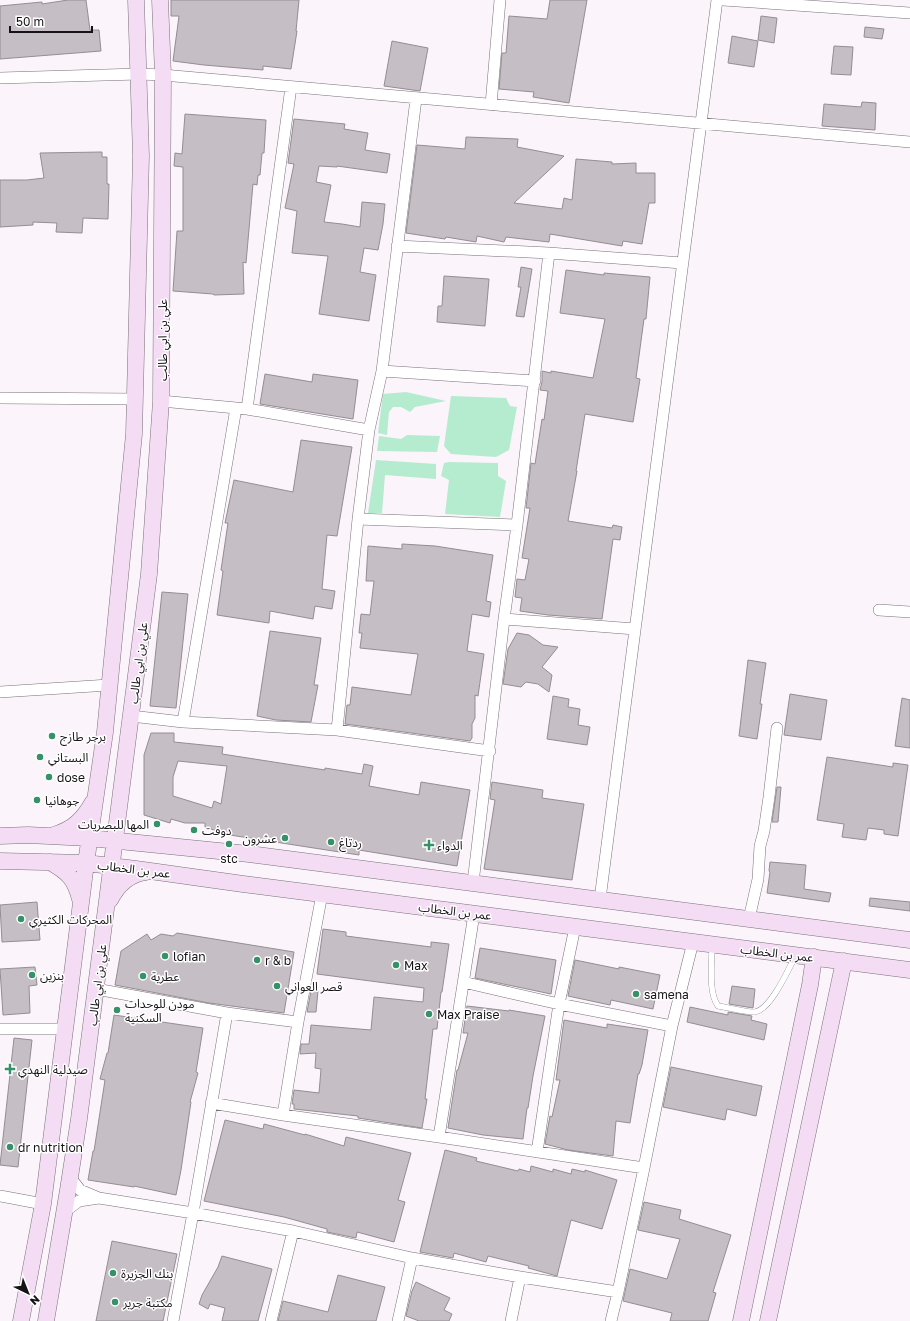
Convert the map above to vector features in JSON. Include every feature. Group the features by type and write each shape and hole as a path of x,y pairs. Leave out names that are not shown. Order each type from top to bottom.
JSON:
{"main road":[{"name":"علي بن ابي طالب","path":"21,1321 43,1204 89,838 105,732 134,434 141,207 140,74 136,0"},
{"name":"علي بن ابي طالب","path":"46,1321 79,1119 132,716 149,574 162,401 163,75 160,0"},
{"path":"50,836 66,831 78,823 88,811 95,797"},
{"path":"120,801 124,820 129,829 137,837 155,844"},
{"path":"0,836 89,838 249,854 910,940"},
{"name":"عمر بن الخطاب","path":"0,861 48,861 112,866 910,970"},
{"path":"48,861 61,868 70,876 77,886 81,901"},
{"path":"107,905 115,890 124,880 137,873 152,871"},
{"path":"741,1321 810,985 814,957"},
{"path":"768,1321 844,961"}],"street":[{"path":"491,105 500,0"},
{"path":"600,900 717,0"},
{"path":"723,0 910,13"},
{"path":"0,78 140,74 163,75 416,99 910,142"},
{"path":"183,722 242,408 291,87"},
{"path":"337,730 358,519 369,430 382,371 416,99"},
{"path":"397,246 550,253 682,263"},
{"path":"473,883 490,751 504,619 550,253"},
{"path":"382,371 535,381"},
{"path":"0,398 135,399"},
{"path":"162,401 242,408 369,430"},
{"path":"358,519 517,525"},
{"path":"879,610 910,612"},
{"path":"504,619 635,629"},
{"path":"0,692 109,685"},
{"path":"132,716 183,722 337,730 490,751"},
{"path":"749,919 758,879 760,846 766,814 777,728"},
{"path":"283,1115 298,1022 322,894"},
{"path":"439,1137 474,914"},
{"path":"537,1152 559,1004 575,927"},
{"path":"611,1321 644,1168 672,1026 693,942"},
{"path":"463,982 559,1004 672,1026"},
{"path":"96,989 227,1013 298,1022"},
{"path":"173,1321 227,1013"},
{"path":"0,1028 64,1029"},
{"path":"211,1103 644,1168"},
{"path":"70,1177 80,1190 99,1198 293,1231 412,1258 618,1292"},
{"path":"0,1196 43,1204"},
{"path":"64,1212 79,1201 99,1198"},
{"path":"271,1321 293,1231"},
{"path":"398,1321 412,1258"},
{"path":"511,1321 520,1277"}],"lane":[{"path":"712,945 712,992 714,1001 718,1006 755,1012 764,1008 769,1002 797,955"}],"green space":[{"path":"406,392 446,401 415,407 410,412 401,407 393,407 389,412 387,435 378,433 383,394"},
{"path":"451,396 506,398 510,406 517,407 509,450 496,457 451,454 444,446"},
{"path":"407,435 440,436 437,452 377,451 379,436 401,439"},
{"path":"376,460 436,464 436,479 385,475 382,513 368,513"},
{"path":"444,463 498,463 498,476 506,481 500,517 445,514 449,480 441,476"}],"building":[{"path":"68,0 86,0 90,30 99,30 101,51 0,59 0,6 42,2 42,4"},
{"path":"171,0 299,0 297,31 291,69 263,66 263,70 173,61 179,16 171,16"},
{"path":"550,0 587,0 569,103 533,97 534,92 499,89 502,53 506,53 509,16 547,19"},
{"path":"761,16 777,18 774,43 758,40"},
{"path":"865,27 884,29 882,39 864,37"},
{"path":"732,36 758,41 754,67 728,63"},
{"path":"392,41 428,48 420,91 384,86"},
{"path":"834,46 853,47 851,75 831,74"},
{"path":"862,102 876,103 875,130 822,126 824,104 861,107"},
{"path":"185,114 266,120 264,153 262,153 260,175 258,175 257,185 253,184 246,263 243,262 244,294 214,295 173,291 177,231 183,231 183,167 174,166 175,153 182,154"},
{"path":"294,119 345,124 344,129 368,133 365,150 390,154 387,173 337,166 319,166 316,182 331,185 324,222 360,227 362,202 385,204 378,250 364,248 360,272 376,275 369,321 319,314 328,256 292,253 297,211 285,208 294,164 288,163"},
{"path":"466,137 518,139 517,147 564,156 514,203 562,209 564,198 572,200 576,159 612,162 612,164 636,163 636,173 655,173 655,203 649,203 642,244 623,241 622,246 550,234 549,242 506,237 504,242 477,236 476,242 406,233 417,145 465,149"},
{"path":"102,152 102,157 107,157 107,184 109,184 108,219 83,218 82,233 56,232 57,223 33,222 33,225 0,227 0,180 27,180 44,178 40,153"},
{"path":"521,267 532,269 524,317 516,316 521,287 518,287"},
{"path":"566,270 604,275 604,273 650,277 646,319 644,319 636,378 640,379 633,422 585,414 568,521 612,528 613,525 622,527 620,540 613,539 602,619 548,615 520,611 522,598 515,597 517,579 525,580 529,559 522,558 530,508 526,508 531,463 535,464 548,391 540,390 542,371 551,373 551,371 593,378 605,319 560,313"},
{"path":"444,276 489,279 485,326 437,322 438,306 442,306"},
{"path":"265,374 312,382 313,374 358,380 353,419 260,404"},
{"path":"301,440 352,447 337,536 327,535 322,589 335,591 332,609 315,606 313,619 270,611 269,623 217,615 223,571 221,570 228,523 225,523 234,480 293,492"},
{"path":"402,544 435,546 493,555 486,601 491,602 489,617 472,614 467,651 484,654 478,696 475,695 475,718 472,724 472,738 470,741 345,724 347,705 350,705 352,687 411,695 418,654 360,648 362,633 359,633 361,614 370,615 374,581 366,581 368,546 402,549"},
{"path":"162,592 188,594 176,708 150,706"},
{"path":"270,631 321,638 314,685 318,685 311,722 276,720 257,716"},
{"path":"517,633 529,635 543,645 558,647 542,667 552,675 549,692 538,684 526,682 521,687 503,684 508,649"},
{"path":"748,660 766,663 757,739 739,736"},
{"path":"790,694 827,700 821,740 784,735"},
{"path":"553,696 569,699 568,707 580,709 578,725 590,727 587,745 547,739"},
{"path":"902,698 910,700 910,748 895,746"},
{"path":"151,733 174,733 174,742 223,747 222,754 325,770 325,768 362,774 364,764 373,766 369,786 419,795 421,782 470,790 457,866 359,850 359,855 217,833 217,831 205,827 205,823 185,823 171,819 170,823 144,815 144,755","holes":["178,761 227,766 221,804 214,801 212,808 173,796 173,777"]},
{"path":"827,757 893,767 893,763 908,765 898,836 884,834 884,830 868,828 866,840 842,837 844,824 817,820"},
{"path":"492,782 543,790 542,798 584,804 572,880 484,869 495,800 490,799"},
{"path":"777,787 781,787 778,822 772,822"},
{"path":"770,862 806,865 804,889 831,893 829,902 767,893"},
{"path":"870,898 910,902 910,911 869,906"},
{"path":"37,902 40,940 2,942 0,905"},
{"path":"323,929 346,932 346,936 431,947 431,942 449,944 441,992 437,1029 433,1029 425,1099 427,1099 422,1128 358,1118 358,1116 294,1109 294,1104 292,1104 294,1090 319,1093 321,1069 315,1068 316,1053 300,1054 301,1044 309,1044 311,1025 371,1030 374,997 423,1002 424,988 317,974"},
{"path":"177,933 294,952 284,1013 209,1003 115,985 121,951 147,934 151,940 161,934 173,936"},
{"path":"480,948 556,960 551,994 475,978"},
{"path":"575,960 619,969 619,967 660,975 653,1009 611,1000 610,1005 568,996"},
{"path":"35,967 37,985 29,986 30,1013 3,1015 0,969"},
{"path":"732,986 755,989 753,1008 729,1004"},
{"path":"311,991 318,991 316,1012 307,1012"},
{"path":"467,1006 509,1010 545,1016 527,1108 523,1139 483,1135 448,1128 457,1070 468,1033 463,1033"},
{"path":"690,1007 728,1015 728,1012 752,1016 751,1020 767,1024 764,1040 687,1022"},
{"path":"114,1015 203,1028 196,1072 198,1073 190,1102 181,1170 176,1195 134,1186 88,1180 105,1080 100,1079 108,1053"},
{"path":"564,1020 607,1028 607,1024 648,1030 642,1065 638,1074 630,1123 616,1121 613,1156 568,1150 545,1144 550,1116 552,1117 560,1080 556,1080"},
{"path":"14,1038 32,1040 18,1167 0,1165"},
{"path":"671,1067 762,1086 756,1116 727,1109 725,1120 663,1107"},
{"path":"225,1120 263,1129 264,1124 305,1134 344,1146 346,1137 411,1153 398,1200 405,1202 394,1242 357,1232 356,1238 327,1232 327,1229 284,1217 204,1201"},
{"path":"445,1150 477,1158 476,1161 518,1171 519,1169 530,1172 531,1166 553,1172 553,1169 571,1174 572,1169 585,1172 585,1170 617,1180 602,1229 571,1220 557,1276 528,1268 529,1266 488,1256 486,1262 454,1253 453,1258 420,1252"},
{"path":"644,1202 681,1210 679,1219 731,1235 713,1292 716,1293 708,1321 670,1321 672,1313 623,1301 630,1269 667,1279 680,1239 638,1230"},
{"path":"112,1241 177,1254 163,1321 96,1321"},
{"path":"222,1256 272,1269 258,1321 222,1321 225,1308 210,1304 208,1309 199,1304"},
{"path":"338,1275 385,1287 376,1321 278,1321 283,1301 328,1312"},
{"path":"416,1282 450,1298 444,1310 452,1314 449,1321 419,1321 406,1316 412,1291"}],"place":[{"name":"برجر طازج","path":"52,736"},
{"name":"البستاني","path":"40,757"},
{"name":"dose","path":"49,777"},
{"name":"جوهانيا","path":"37,800"},
{"name":"المها للبصريات","path":"157,824"},
{"name":"دوفت","path":"194,830"},
{"name":"عشرون","path":"285,838"},
{"name":"ردتاغ","path":"331,842"},
{"name":"stc","path":"229,844"},
{"name":"الدواء","path":"429,845"},
{"name":"المحركات الكثيري","path":"21,919"},
{"name":"lofian","path":"165,956"},
{"name":"r & b","path":"257,960"},
{"name":"Max","path":"396,965"},
{"name":"بنزين","path":"32,975"},
{"name":"عطرية","path":"143,976"},
{"name":"قصر العواني","path":"277,986"},
{"name":"samena","path":"636,994"},
{"name":"مودن للوحدات السكنية","path":"117,1010"},
{"name":"Max Praise","path":"429,1014"},
{"name":"صيدلية النهدي","path":"10,1069"},
{"name":"dr nutrition","path":"10,1147"},
{"name":"بنك الجزيرة","path":"113,1273"},
{"name":"مكتبة جرير","path":"115,1302"}]}
